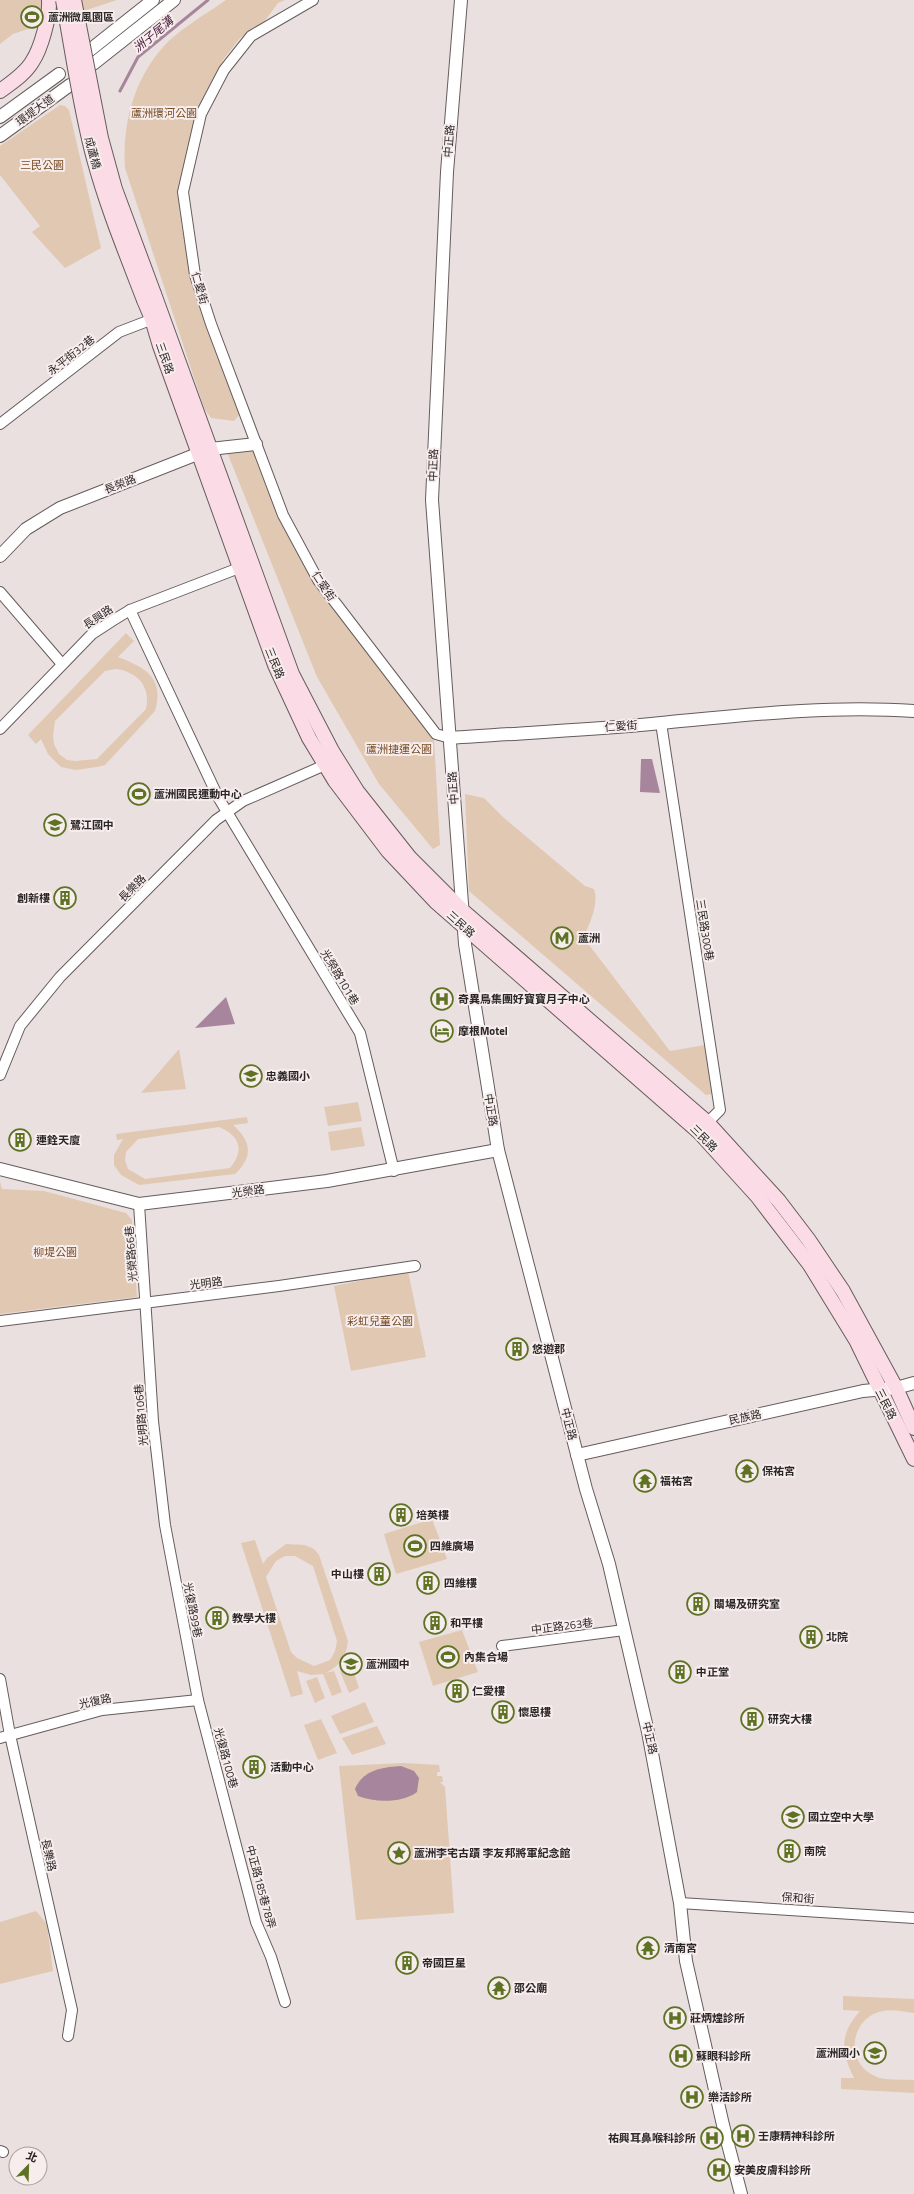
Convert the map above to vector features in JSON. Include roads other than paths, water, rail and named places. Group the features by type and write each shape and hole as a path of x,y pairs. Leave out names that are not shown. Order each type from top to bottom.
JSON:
{"main road":[{"path":"0,91 16,80 32,62 45,27 49,0"},
{"name":"成蘆橋","path":"63,0 82,107 94,159 107,203 149,297"},
{"name":"成蘆橋","path":"74,0 101,138 149,297"},
{"path":"0,87 16,80"},
{"name":"三民路","path":"149,297 157,317 160,346 205,451 292,674 332,751 357,791 410,858 463,911 703,1127 779,1201 808,1239 842,1291 896,1388 914,1428"},
{"name":"三民路","path":"205,451 239,568 284,686 309,738 335,781 388,851 436,902 703,1127 810,1265 856,1340 914,1459"}],"street":[{"path":"90,50 154,0"},
{"path":"93,64 174,0"},
{"name":"仁愛街","path":"313,0 251,36 224,70 201,114 183,192 195,275 211,324 283,515 318,580 436,734 450,738 662,723 756,713 825,709 914,710"},
{"name":"中正路","path":"461,0 446,184 432,500 463,926 498,1150 577,1455 609,1564 655,1759 680,1902 686,1962 723,2125 741,2194"},
{"name":"環堤大道","path":"0,117 59,74"},
{"name":"環堤大道","path":"0,136 70,85"},
{"name":"永平街32巷","path":"0,424 119,332 157,317"},
{"name":"長榮路","path":"0,556 26,529 60,508 205,451 256,444"},
{"name":"長興路","path":"0,729 92,634 130,610 239,568"},
{"path":"0,592 62,664"},
{"name":"光榮路101巷","path":"130,610 218,797 360,1033 394,1171"},
{"name":"三民路300巷","path":"662,723 720,1110 703,1127"},
{"name":"長樂路","path":"0,1075 20,1026 60,977 216,820 243,801 326,765"},
{"name":"光榮路","path":"0,1169 139,1204 327,1182 394,1171 498,1150"},
{"name":"光榮路66巷","path":"139,1204 146,1303"},
{"name":"光明路","path":"0,1321 146,1303 415,1266"},
{"name":"光明路106巷","path":"146,1303 153,1421 164,1525"},
{"name":"民族路","path":"577,1455 842,1396 879,1389 896,1388 914,1383"},
{"name":"光復路99巷","path":"164,1525 198,1700"},
{"name":"中正路263巷","path":"502,1646 624,1630"},
{"name":"長樂路","path":"0,1679 5,1736 72,2010 68,2036"},
{"name":"光復路","path":"5,1736 102,1710 198,1700"},
{"name":"光復路100巷","path":"198,1700 231,1823"},
{"name":"中正路185巷78弄","path":"231,1823 256,1922 271,1957 285,2002"},
{"name":"保和街","path":"680,1902 914,1918"}],"waterway":[{"name":"洲子尾溝","path":"120,91 138,57 208,0"}],"place":[{"name":"蘆洲微風園區","path":"32,17"},
{"name":"蘆洲國民運動中心","path":"139,794"},
{"name":"鷺江國中","path":"55,825"},
{"name":"創新樓","path":"65,898"},
{"name":"蘆洲","path":"562,938"},
{"name":"奇異鳥集團好寶寶月子中心","path":"442,999"},
{"name":"摩根Motel","path":"442,1031"},
{"name":"忠義國小","path":"251,1076"},
{"name":"連銓天廈","path":"20,1140"},
{"name":"悠遊郡","path":"517,1349"},
{"name":"保祐宮","path":"747,1471"},
{"name":"福祐宮","path":"645,1481"},
{"name":"培英樓","path":"401,1515"},
{"name":"四維廣場","path":"415,1546"},
{"name":"中山樓","path":"379,1574"},
{"name":"四維樓","path":"428,1583"},
{"name":"闈場及研究室","path":"698,1604"},
{"name":"教學大樓","path":"217,1618"},
{"name":"和平樓","path":"435,1623"},
{"name":"北院","path":"811,1637"},
{"name":"內集合場","path":"448,1657"},
{"name":"蘆洲國中","path":"351,1664"},
{"name":"中正堂","path":"680,1672"},
{"name":"仁愛樓","path":"457,1691"},
{"name":"懷恩樓","path":"503,1712"},
{"name":"研究大樓","path":"752,1719"},
{"name":"活動中心","path":"254,1767"},
{"name":"國立空中大學","path":"793,1817"},
{"name":"南院","path":"789,1851"},
{"name":"蘆洲李宅古蹟 李友邦將軍紀念館","path":"399,1853"},
{"name":"清南宮","path":"648,1948"},
{"name":"帝國巨星","path":"407,1963"},
{"name":"邵公廟","path":"499,1988"},
{"name":"莊炳煌診所","path":"675,2018"},
{"name":"蘆洲國小","path":"875,2053"},
{"name":"蘇眼科診所","path":"681,2056"},
{"name":"樂活診所","path":"692,2097"},
{"name":"壬康精神科診所","path":"743,2136"},
{"name":"祐興耳鼻喉科診所","path":"712,2138"},
{"name":"安美皮膚科診所","path":"719,2170"}],"park label":[{"name":"蘆洲環河公園","path":"164,113"},
{"name":"三民公園","path":"42,165"},
{"name":"蘆洲捷運公園","path":"399,749"},
{"name":"柳堤公園","path":"55,1252"},
{"name":"彩虹兒童公園","path":"380,1321"}]}
